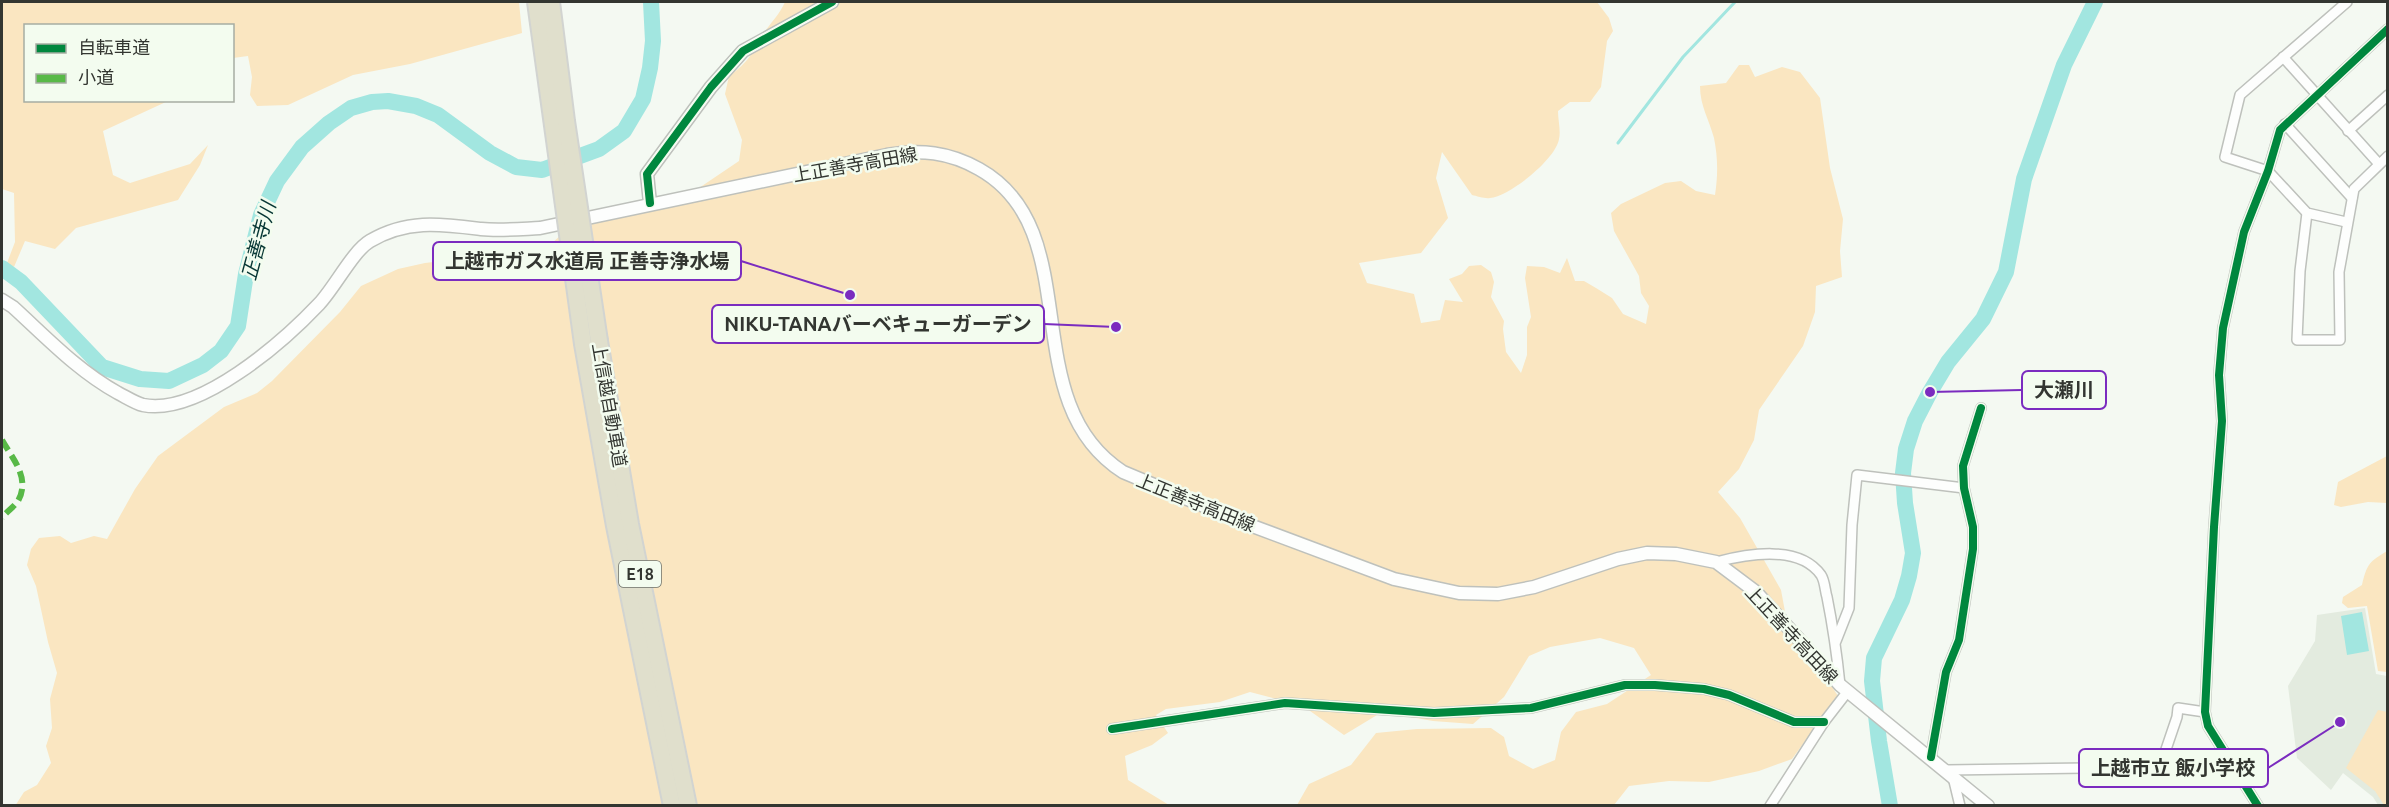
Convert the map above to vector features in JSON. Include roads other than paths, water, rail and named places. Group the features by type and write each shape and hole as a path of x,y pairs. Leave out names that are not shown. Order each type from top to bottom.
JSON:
{"highway":[{"name":"上信越自動車道","path":"536,2 591,343 688,806"},
{"name":"上信越自動車道","path":"551,2 615,526 672,806"}],"main road":[{"path":"650,203 647,174 711,87 743,51 832,2"},
{"name":"上正善寺高田線","path":"2,300 13,307 87,374 110,389 143,405 178,403 216,388 258,359 319,304 361,248 384,234 420,224 455,224 481,229 508,230 540,228 887,154 910,151 949,155 966,161 998,182 1020,204 1028,219 1041,258 1064,391 1080,427 1107,462 1123,472 1247,524 1394,579 1459,593 1498,594 1534,587 1618,559 1647,553 1676,554 1716,562 1756,592 1844,688 1932,757 1988,806"}],"street":[{"path":"2346,222 2307,213 2268,171 2225,157 2240,95 2348,2"},
{"path":"2258,806 2208,726 2205,712 2214,527 2222,422 2219,375 2223,328 2244,232 2268,171 2280,130 2388,29"},
{"path":"2283,57 2379,164"},
{"path":"2348,130 2388,95"},
{"path":"2286,124 2352,198"},
{"path":"2307,213 2300,271 2297,340 2340,340 2339,272 2346,222 2354,189 2388,156"},
{"path":"1932,757 1946,672 1959,640 1972,549 1973,527 1964,488 1963,466 1981,408"},
{"path":"1836,640 1849,608 1852,525 1857,475 1964,488"},
{"path":"1716,562 1740,555 1778,554 1798,558 1812,566 1822,577 1836,640 1844,688 1770,806"},
{"path":"1112,729 1285,703 1434,713 1531,708 1625,685 1704,689 1729,695 1794,722 1824,722"},
{"path":"1960,806 1950,772 2160,767 2178,717 2178,708 2205,712"}],"water":[{"path":"2362,612 2369,651 2347,655 2341,616"}],"waterway":[{"name":"正善寺川","path":"2,268 21,282 102,367 140,379 169,381 203,365 221,351 238,326 246,274 261,215 277,181 302,147 329,123 351,108 372,102 388,101 416,106 438,115 490,153 516,167 542,170 599,149 624,131 643,99 653,41 651,2"},
{"path":"1618,143 1683,57 1735,2"},
{"path":"1890,806 1872,681 1874,658 1902,600 1913,553 1905,503 1903,473 1906,449 1915,421 1930,392 1948,362 1983,319 2006,272 2024,179 2064,65 2095,2"}],"place":[{"name":"上越市ガス水道局 正善寺浄水場","path":"850,295"},
{"name":"NIKU-TANAバーベキューガーデン","path":"1116,327"},
{"name":"大瀬川","path":"1930,392"},
{"name":"上越市立 飯小学校","path":"2340,722"}]}
